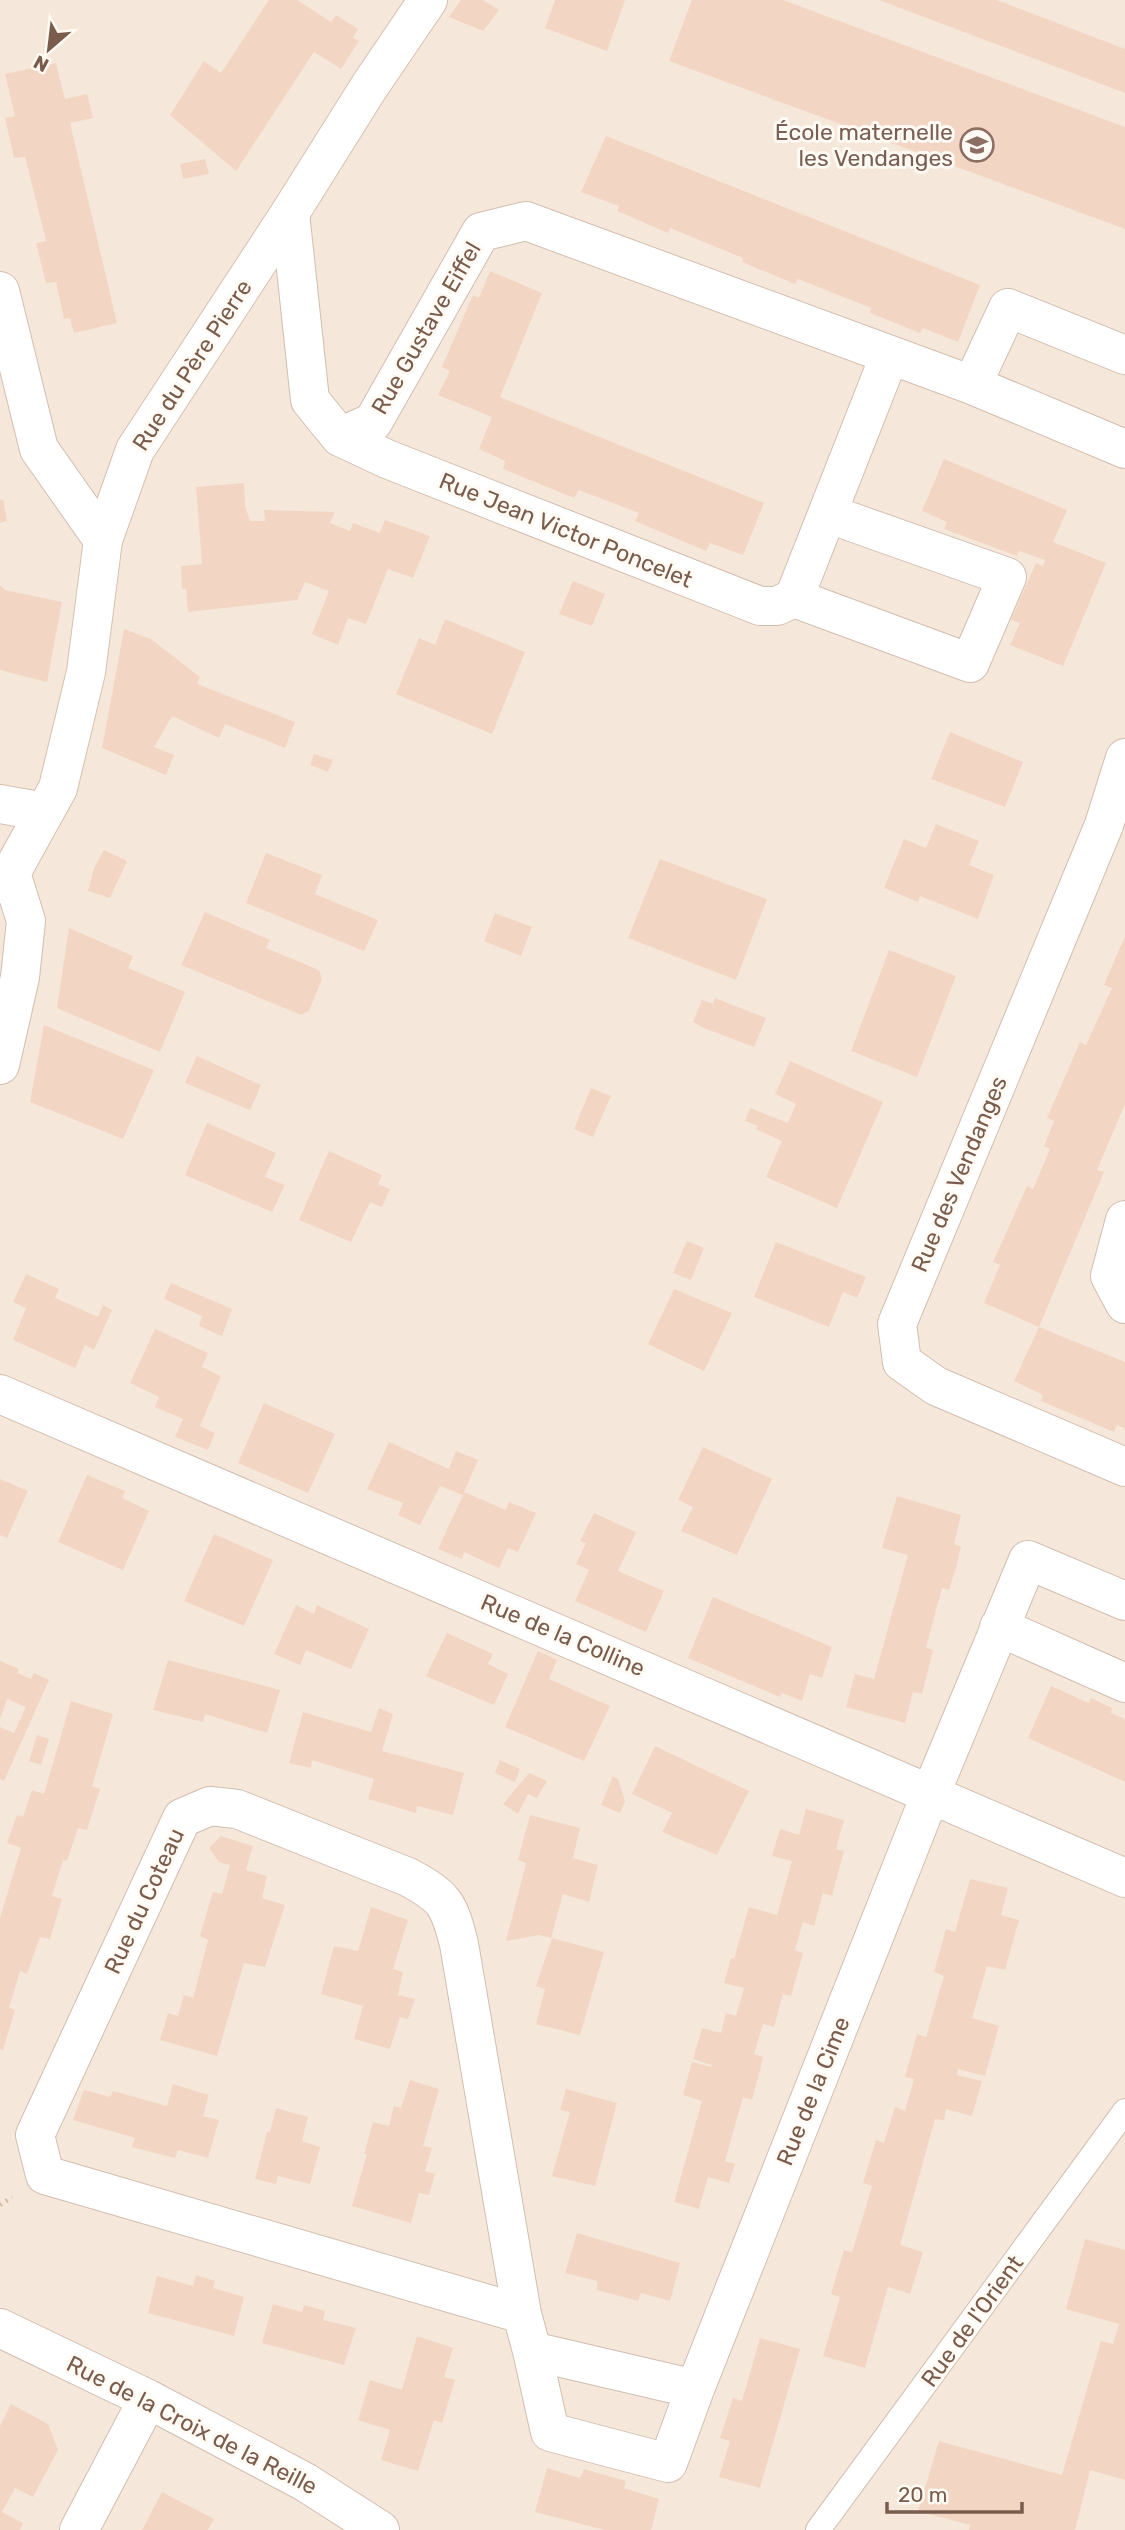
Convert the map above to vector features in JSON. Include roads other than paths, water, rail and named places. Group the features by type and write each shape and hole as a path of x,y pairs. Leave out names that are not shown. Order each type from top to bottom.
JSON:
{"street":[{"name":"Rue du Père Pierre","path":"6,879 58,788 86,672 103,540 135,450 428,0"},
{"path":"290,213 310,400 340,437"},
{"name":"Rue Gustave Eiffel","path":"340,437 373,422 481,232 526,221 889,357 972,385 1125,449"},
{"path":"0,291 39,449 103,540"},
{"path":"972,385 1008,308 1125,355"},
{"path":"829,514 1007,578 970,663 794,598 889,357"},
{"name":"Rue Jean Victor Poncelet","path":"340,437 387,459 760,606 776,606 794,598"},
{"name":"Rue des Vendanges","path":"1125,758 1115,830 897,1324 902,1362 936,1387 1125,1468"},
{"path":"0,804 44,812"},
{"path":"0,1065 20,977 26,921 6,879"},
{"path":"1125,1220 1110,1276 1125,1304"},
{"name":"Rue de la Colline","path":"0,1394 1125,1878"},
{"name":"Rue de la Cime","path":"531,2351 550,2432 668,2463 931,1793 1028,1560 1125,1601"},
{"path":"999,1628 1125,1683"},
{"name":"Rue du Coteau","path":"522,2314 45,2175 35,2135 183,1818 210,1806 237,1808 408,1877 434,1891 451,1912 522,2314 531,2351"},
{"name":"Rue de la Croix de la Reille","path":"0,2328 148,2399 305,2482 380,2530"},
{"path":"531,2351 695,2389"},
{"path":"79,2530 148,2399"}],"lane":[{"name":"Rue de l'Orient","path":"818,2530 1125,2111"}],"place":[{"name":"École maternelle les Vendanges","path":"977,145"}]}
